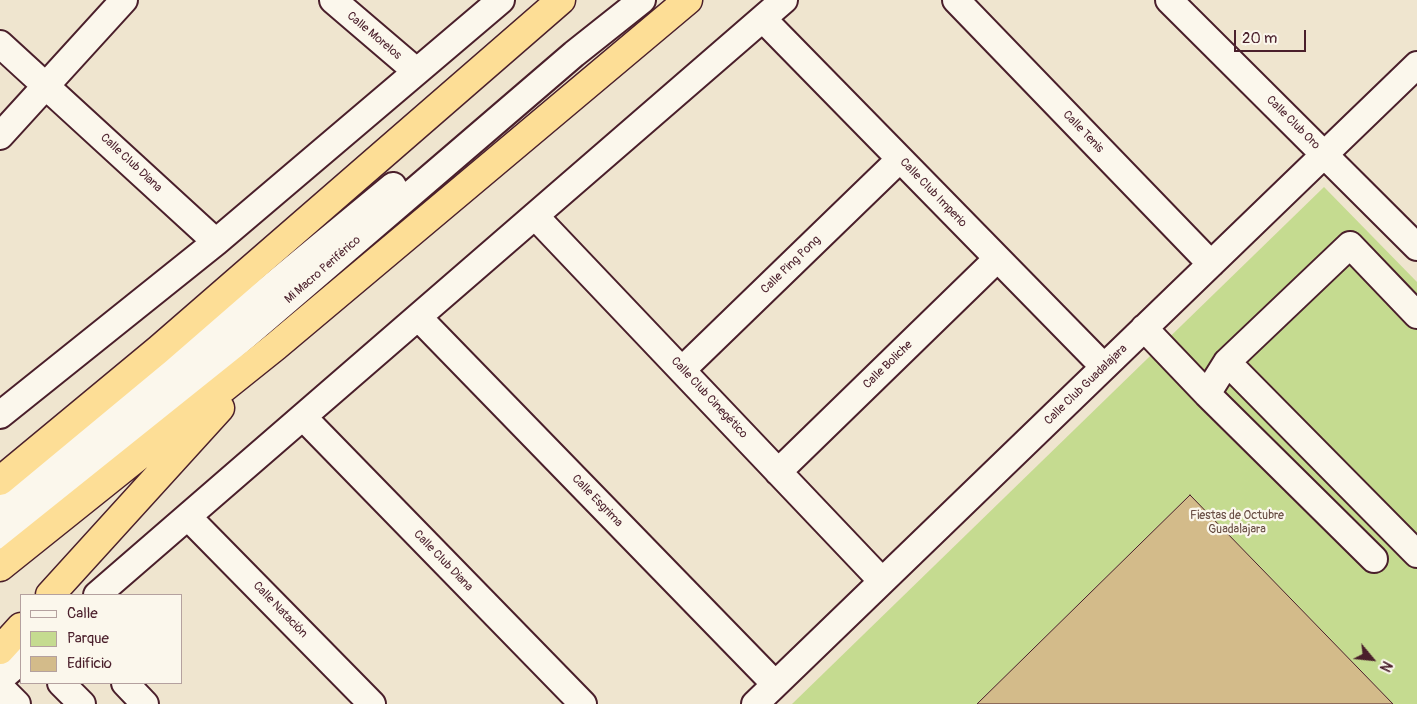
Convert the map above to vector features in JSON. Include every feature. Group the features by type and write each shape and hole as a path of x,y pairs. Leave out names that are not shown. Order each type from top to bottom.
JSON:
{"highway":[{"path":"0,481 158,350 561,0"},
{"path":"0,566 276,346 688,0"},
{"path":"51,594 276,346"},
{"path":"0,457 158,350"},
{"path":"0,650 20,627"}],"street":[{"path":"0,136 124,0"},
{"name":"Calle Morelos","path":"333,0 416,71"},
{"path":"0,415 216,242 502,0"},
{"name":"Mi Macro Periférico","path":"0,511 549,58 612,0"},
{"name":"Mi Macro Periférico","path":"0,536 227,352 574,54 642,0"},
{"path":"98,594 784,0"},
{"name":"Calle Tenis","path":"956,0 1211,264"},
{"name":"Calle Club Oro","path":"1169,0 1417,247"},
{"name":"Calle Club Imperio","path":"763,19 1104,368"},
{"name":"Calle Club Diana","path":"0,44 216,242"},
{"name":"Calle Club Guadalajara","path":"754,704 1417,66"},
{"name":"Calle Ping Pong","path":"682,370 900,159"},
{"name":"Calle Club Cinegético","path":"536,216 882,581"},
{"path":"1207,394 1227,362 1350,245 1417,315"},
{"name":"Calle Boliche","path":"778,472 997,259"},
{"name":"Calle Esgrima","path":"418,317 775,684"},
{"path":"1144,328 1207,394 1374,559"},
{"path":"1227,362 1415,547"},
{"name":"Calle Club Diana","path":"303,417 583,704"},
{"name":"Calle Natación","path":"188,517 372,704"},
{"path":"0,679 20,662"},
{"path":"62,684 82,704"},
{"path":"126,684 145,704"},
{"path":"0,687 17,704"}],"green space":[{"name":"Fiestas de Octubre Guadalajara","path":"1324,187 1417,282 1417,704 792,704"}],"building":[{"path":"1190,495 1393,704 977,704"}]}
